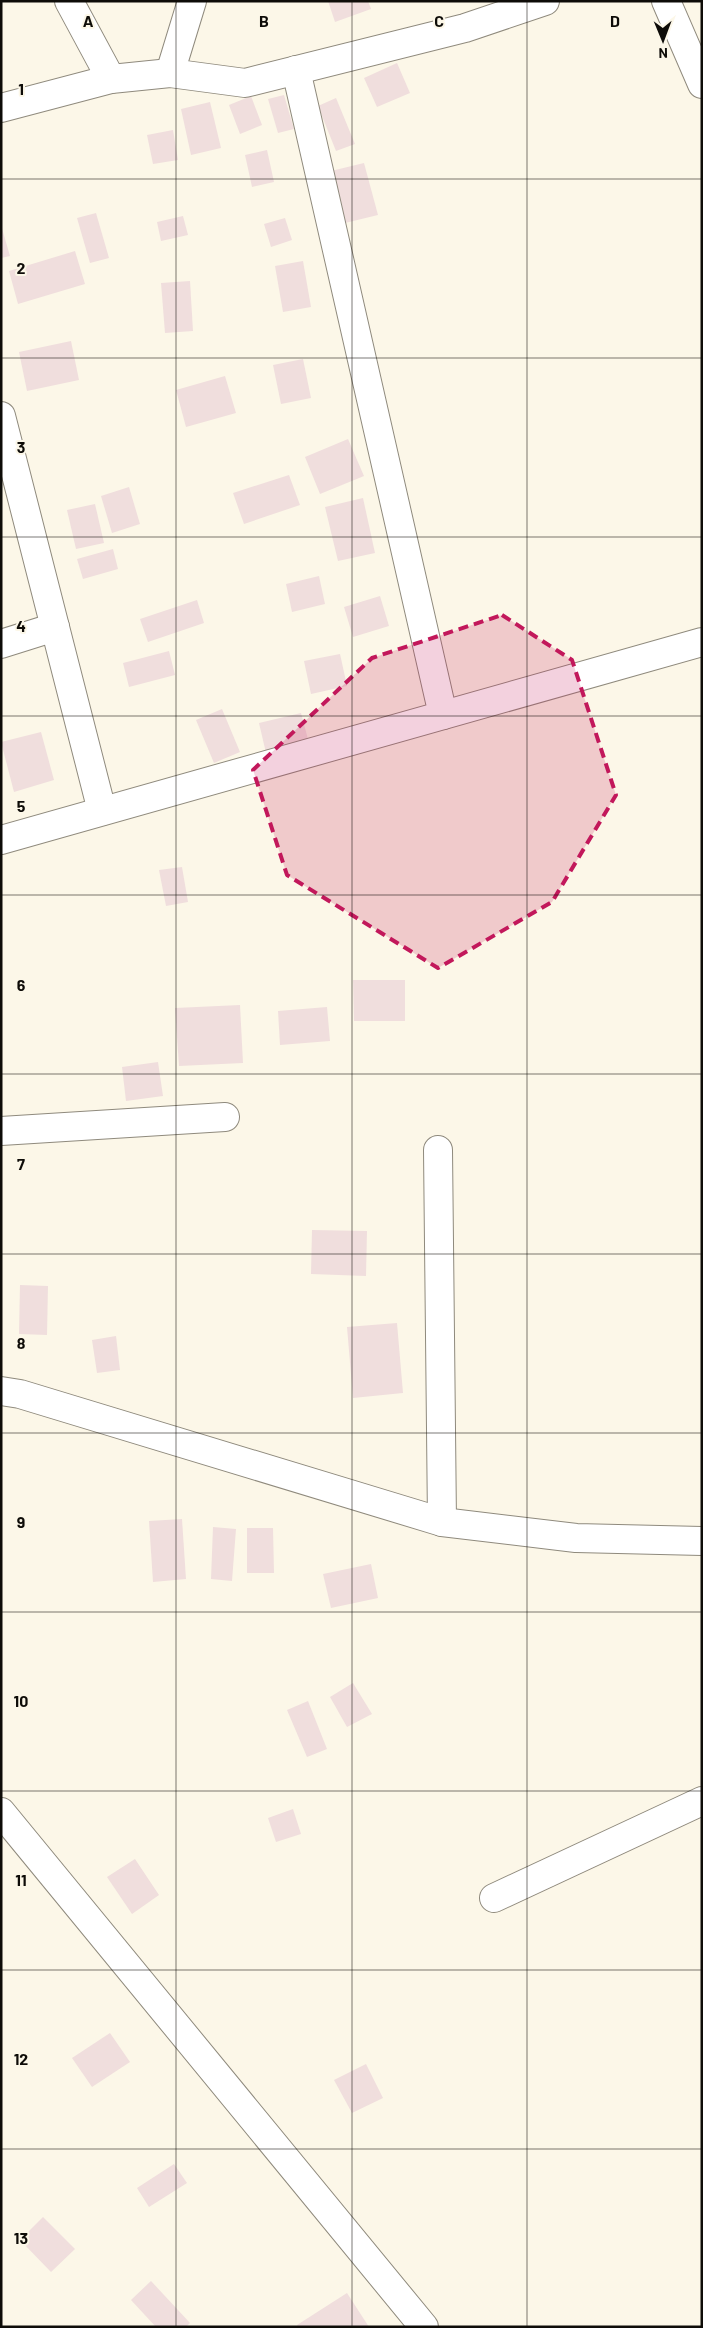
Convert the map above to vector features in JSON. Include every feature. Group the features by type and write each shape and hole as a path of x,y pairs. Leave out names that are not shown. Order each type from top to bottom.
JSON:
{"street":[{"path":"69,1 111,79"},
{"path":"170,73 192,1"},
{"path":"1,108 111,79 170,73 245,83 466,28 545,1"},
{"path":"666,1 702,84"},
{"path":"296,70 443,715"},
{"path":"1,416 102,811"},
{"path":"1,644 55,627"},
{"path":"1,840 702,642"},
{"path":"1,1130 225,1117"},
{"path":"438,1150 442,1522"},
{"path":"1,1391 29,1397 442,1522 576,1538 702,1541"},
{"path":"494,1898 702,1800"},
{"path":"1,1812 424,2327"}],"highlighted area":[{"path":"502,615 572,660 616,795 552,902 438,968 287,875 253,770 372,658"}],"building":[{"path":"328,1 368,1 371,9 335,22"},
{"path":"397,63 410,93 377,107 364,78"},
{"path":"284,95 294,129 278,133 268,99"},
{"path":"251,96 262,125 240,134 229,105"},
{"path":"336,98 355,144 336,151 318,106"},
{"path":"210,102 221,148 191,155 181,109"},
{"path":"173,130 178,160 153,164 147,135"},
{"path":"267,150 274,182 252,187 245,155"},
{"path":"364,163 378,215 345,223 331,171"},
{"path":"96,213 109,258 90,263 77,218"},
{"path":"183,216 188,235 161,241 157,222"},
{"path":"285,218 292,240 271,247 264,224"},
{"path":"1,225 10,256 1,258"},
{"path":"75,251 85,284 18,304 9,271"},
{"path":"303,261 311,307 283,312 275,266"},
{"path":"190,281 193,331 165,333 161,283"},
{"path":"71,341 79,380 27,391 19,352"},
{"path":"303,359 311,398 281,404 273,365"},
{"path":"225,376 236,413 186,427 176,390"},
{"path":"348,439 364,476 320,494 305,457"},
{"path":"289,475 300,505 244,524 233,493"},
{"path":"129,487 140,524 112,533 101,496"},
{"path":"363,498 375,553 338,561 325,507"},
{"path":"95,504 104,543 76,549 67,510"},
{"path":"113,549 118,569 83,579 77,559"},
{"path":"319,576 325,604 292,612 286,584"},
{"path":"380,596 389,626 353,637 344,607"},
{"path":"197,600 204,623 148,642 140,619"},
{"path":"169,651 175,675 129,687 123,663"},
{"path":"340,654 347,686 311,694 304,661"},
{"path":"222,709 240,752 214,763 196,720"},
{"path":"301,713 309,743 266,753 259,723"},
{"path":"41,732 54,780 14,792 1,742"},
{"path":"182,867 188,902 166,906 159,870"},
{"path":"353,980 405,980 405,1021 354,1021"},
{"path":"240,1005 243,1063 179,1066 175,1008"},
{"path":"327,1007 330,1041 280,1045 278,1011"},
{"path":"158,1062 163,1096 126,1101 122,1067"},
{"path":"312,1230 367,1231 366,1276 311,1274"},
{"path":"20,1285 48,1286 47,1335 19,1334"},
{"path":"397,1323 403,1393 353,1398 347,1327"},
{"path":"116,1336 120,1370 97,1373 92,1340"},
{"path":"182,1519 186,1579 153,1582 149,1521"},
{"path":"213,1527 236,1529 232,1581 211,1579"},
{"path":"247,1528 273,1528 274,1573 247,1573"},
{"path":"371,1564 378,1598 331,1608 323,1574"},
{"path":"353,1683 372,1714 347,1727 330,1697"},
{"path":"308,1701 327,1749 307,1757 287,1710"},
{"path":"293,1809 301,1834 276,1842 268,1818"},
{"path":"135,1859 159,1895 132,1914 107,1877"},
{"path":"110,2033 130,2062 92,2087 72,2058"},
{"path":"366,2064 383,2098 352,2113 334,2080"},
{"path":"174,2164 187,2183 149,2207 137,2188"},
{"path":"43,2217 75,2249 51,2272 20,2240"},
{"path":"151,2281 190,2323 186,2327 156,2327 131,2300"},
{"path":"347,2293 369,2327 298,2327 297,2325"}]}
